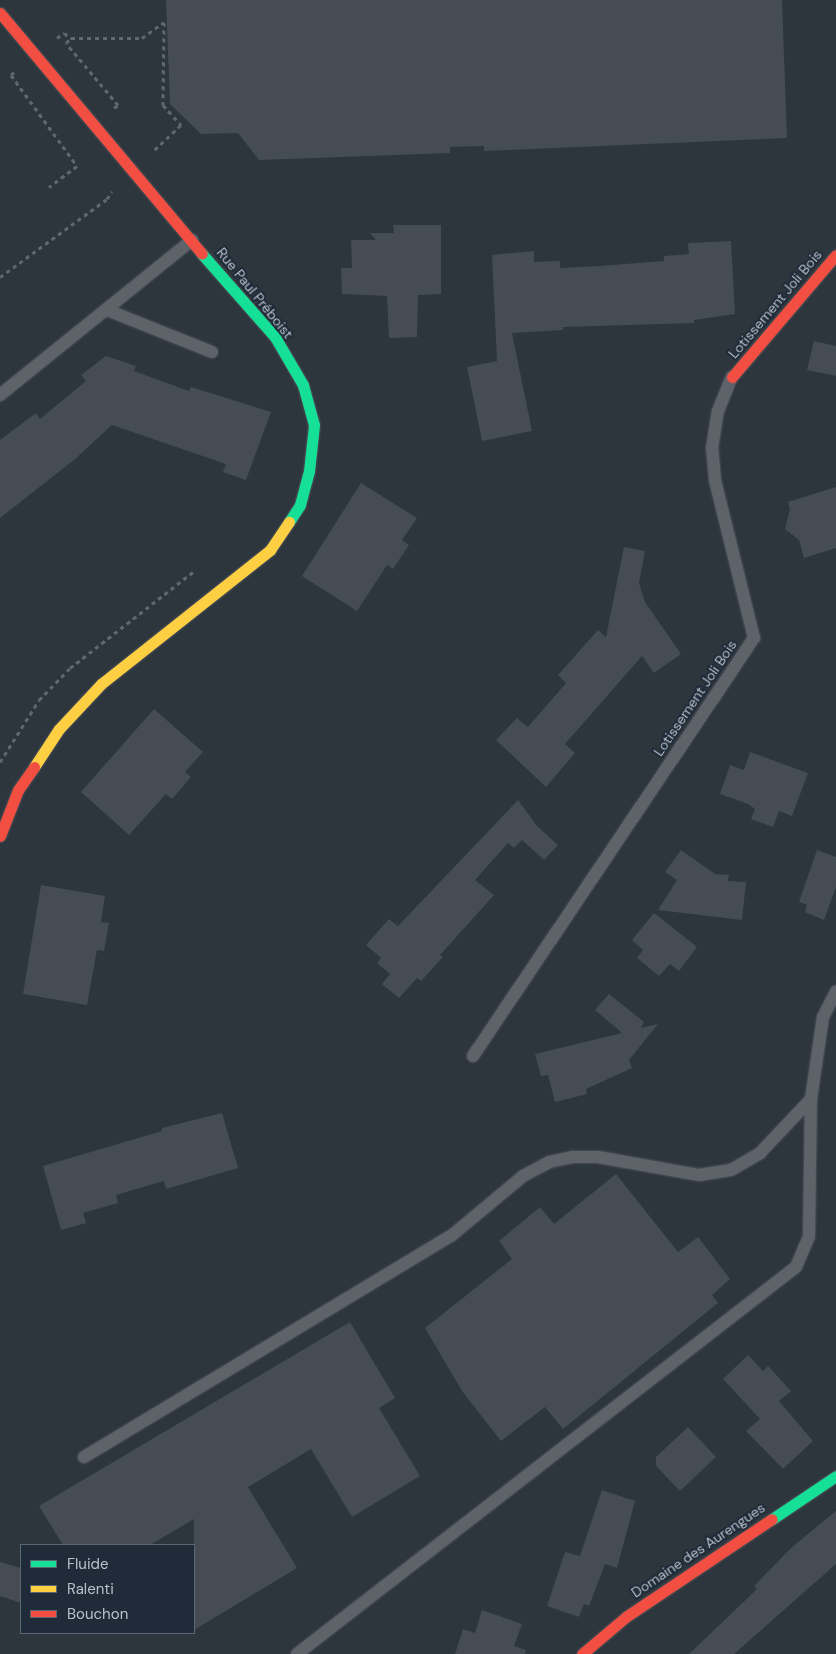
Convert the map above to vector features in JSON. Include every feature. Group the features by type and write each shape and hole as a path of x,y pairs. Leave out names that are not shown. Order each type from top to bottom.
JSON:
{"street":[{"name":"Rue Paul Préboist","path":"0,13 275,336 303,385 314,426 310,471 300,505 270,550 101,684 59,729 18,790 0,836"},
{"name":"Lotissement Joli Bois","path":"732,377 836,255"},
{"name":"Domaine des Aurengues","path":"582,1654 627,1616 836,1476"}],"lane":[{"path":"0,395 192,240"},
{"path":"107,310 212,352"},
{"name":"Lotissement Joli Bois","path":"473,1056 754,638 715,480 712,448 718,411 732,377"},
{"path":"298,1654 796,1267 809,1237 811,1099 823,1017 836,991"},
{"path":"84,1457 450,1236 523,1176 548,1162 572,1156 598,1157 699,1175 731,1170 760,1153 811,1099"}],"path":[{"path":"54,41 64,33 71,38"}],"building":[{"path":"166,0 782,0 787,138 484,151 484,146 450,147 450,153 259,160 238,133 201,134 170,104"},
{"path":"393,225 441,225 441,294 418,295 417,337 389,338 387,296 342,294 341,268 352,268 351,240 376,240 370,233 394,233"},
{"path":"731,241 735,314 694,320 694,323 563,327 563,330 512,333 532,431 482,441 467,367 497,361 492,255 534,251 534,262 560,261 560,268 599,266 664,261 664,256 689,254 688,243"},
{"path":"814,341 836,346 836,376 807,370"},
{"path":"106,356 136,366 134,371 189,391 191,387 271,412 246,480 223,472 226,464 112,425 74,460 0,518 0,440 36,413 40,419 86,381 81,375"},
{"path":"361,483 417,518 402,540 409,545 393,569 387,565 357,611 302,576"},
{"path":"836,487 836,548 804,558 799,540 785,529 790,509 788,502"},
{"path":"624,547 645,551 639,583 645,602 681,654 654,673 642,656 565,744 575,753 546,787 496,740 517,718 528,727 566,683 558,675 598,630 606,637"},
{"path":"154,709 203,752 185,772 191,777 172,799 166,794 129,835 81,792"},
{"path":"750,752 808,773 792,816 779,811 773,827 751,819 755,809 748,804 720,794 730,765 744,770"},
{"path":"518,800 537,826 558,845 544,860 522,840 514,848 508,843 475,880 494,895 440,955 443,957 421,981 417,978 399,998 382,984 390,974 377,963 381,958 366,945 389,919 398,926"},
{"path":"681,850 715,874 729,875 728,881 746,882 742,920 658,910 677,880 665,872"},
{"path":"817,850 836,857 836,887 824,920 805,912 807,905 799,902"},
{"path":"41,885 105,896 101,922 109,923 104,951 97,950 87,1005 23,994"},
{"path":"654,913 697,947 679,971 670,964 659,976 637,958 643,950 632,940"},
{"path":"609,994 644,1022 641,1028 658,1024 629,1060 632,1068 586,1089 587,1094 555,1102 548,1075 541,1076 535,1054 622,1033 595,1010"},
{"path":"222,1113 238,1168 166,1189 164,1181 116,1195 118,1203 83,1213 86,1223 61,1230 43,1166 162,1131 162,1128"},
{"path":"616,1174 678,1252 698,1237 730,1279 712,1295 718,1303 563,1429 545,1407 501,1441 462,1391 425,1328 512,1259 499,1241 540,1207 554,1224"},
{"path":"350,1322 395,1398 379,1408 420,1476 352,1517 311,1449 248,1487 297,1568 195,1629 194,1519 152,1544 62,1544 39,1506"},
{"path":"748,1355 763,1371 768,1366 791,1391 779,1401 813,1441 783,1469 746,1431 760,1419 723,1379"},
{"path":"688,1427 716,1457 680,1491 656,1466 656,1457"},
{"path":"602,1490 635,1501 617,1568 605,1564 589,1606 584,1604 579,1617 547,1606 565,1552 580,1556"},
{"path":"836,1511 836,1564 734,1654 689,1654 757,1589 754,1586 791,1548"},
{"path":"0,1562 20,1568 20,1603 0,1596"},
{"path":"482,1610 522,1624 514,1646 526,1650 525,1654 455,1654 463,1629 475,1633"}],"traffic: fast":[{"path":"202,254 275,337 303,385 314,425 309,471 300,505 289,522"},
{"path":"772,1519 836,1476"}],"traffic: slow":[{"path":"34,767 59,729 101,684 270,550 289,522"}],"traffic: jam":[{"path":"0,13 202,254"},
{"path":"732,377 836,255"},
{"path":"0,836 18,790 34,767"},
{"path":"582,1654 627,1616 772,1519"}]}
